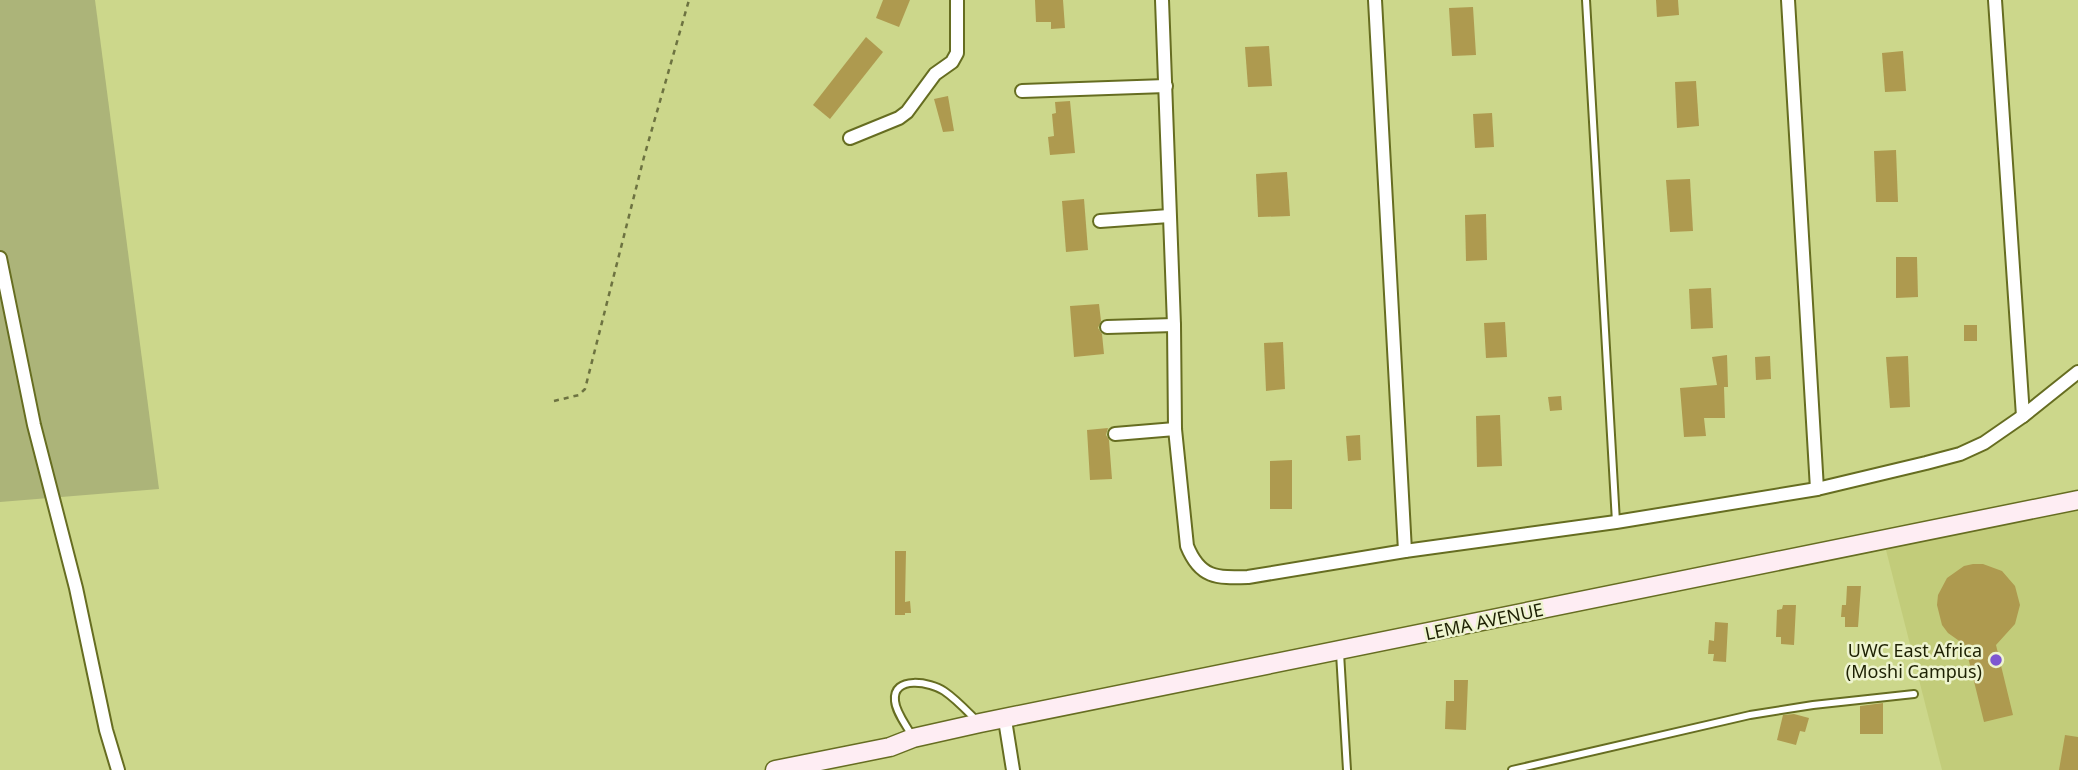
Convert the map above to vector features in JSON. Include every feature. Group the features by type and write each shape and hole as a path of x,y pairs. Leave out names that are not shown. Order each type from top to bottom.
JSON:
{"main road":[{"name":"LEMA AVENUE","path":"775,770 890,747 913,738 980,723 2078,500"}],"street":[{"path":"850,138 899,118 907,112 935,75 952,62 957,53 957,0"},
{"path":"1162,0 1174,325 1175,429 1187,546 1192,559 1205,572 1222,578 1248,577 1817,489 1960,454 1984,443 2023,416 2078,372"},
{"path":"1375,0 1405,551"},
{"path":"1788,0 1817,489"},
{"path":"1995,0 2023,416"},
{"path":"1022,91 1166,86"},
{"path":"1100,221 1169,216"},
{"path":"0,258 34,425 76,588 106,730 118,770"},
{"path":"1107,327 1174,325"},
{"path":"1115,434 1175,429"},
{"path":"1004,720 1013,770"}],"lane":[{"path":"1586,0 1616,522"},
{"path":"1339,651 1347,770"},
{"path":"913,738 895,705 895,696 899,690 911,682 927,683 944,691 980,723"},
{"path":"1511,770 1750,715 1914,694"}],"path":[{"path":"554,401 579,395 585,389 644,158 689,0"}],"shaded area":[{"path":"0,0 95,0 159,489 0,502"},
{"name":"UWC East Africa (Moshi Campus)","path":"2078,509 2078,770 1942,770 1886,550"}],"building":[{"path":"883,0 910,0 899,27 876,18"},
{"path":"1035,0 1063,0 1065,28 1051,29 1051,22 1036,22"},
{"path":"1656,0 1678,0 1679,15 1657,17"},
{"path":"1473,7 1476,55 1452,56 1449,8"},
{"path":"866,37 883,52 830,119 813,105"},
{"path":"1269,46 1272,86 1248,87 1245,47"},
{"path":"1903,51 1906,91 1885,92 1882,53"},
{"path":"1696,81 1699,126 1677,128 1675,82"},
{"path":"948,96 954,131 943,132 934,99"},
{"path":"1070,101 1075,153 1050,155 1048,137 1054,136 1052,114 1056,113 1055,102"},
{"path":"1492,113 1494,147 1475,148 1473,114"},
{"path":"1896,150 1898,202 1876,202 1874,151"},
{"path":"1287,172 1290,216 1258,217 1256,174"},
{"path":"1690,179 1693,231 1670,232 1666,180"},
{"path":"1084,199 1088,250 1066,252 1062,201"},
{"path":"1486,214 1487,260 1466,261 1465,215"},
{"path":"1896,257 1917,257 1918,297 1896,298"},
{"path":"1711,288 1713,328 1691,329 1689,289"},
{"path":"1099,304 1101,321 1098,328 1102,334 1104,354 1074,357 1070,306"},
{"path":"1505,322 1507,357 1486,358 1484,323"},
{"path":"1964,325 1977,325 1977,341 1964,341"},
{"path":"1283,342 1285,389 1266,391 1264,343"},
{"path":"1727,355 1725,418 1704,418 1706,436 1684,437 1680,388 1717,385 1712,357"},
{"path":"1770,356 1771,379 1756,380 1755,357"},
{"path":"1908,356 1910,407 1890,408 1886,357"},
{"path":"1561,396 1562,410 1550,411 1548,397"},
{"path":"1500,415 1502,466 1477,467 1476,416"},
{"path":"1108,428 1106,435 1109,440 1112,479 1090,480 1087,430"},
{"path":"1360,435 1361,460 1348,461 1346,436"},
{"path":"1292,460 1292,509 1270,509 1270,461"},
{"path":"895,551 906,551 905,602 910,601 911,613 905,615 895,615"},
{"path":"1983,564 2002,571 2015,586 2020,605 2015,624 1996,645 2013,715 1984,722 1965,645 1942,625 1937,605 1938,595 1947,578 1964,566"},
{"path":"1847,586 1861,586 1858,627 1845,627 1845,617 1841,617 1842,605 1846,605"},
{"path":"1783,605 1796,605 1794,645 1781,644 1781,637 1776,637 1777,610 1782,609"},
{"path":"1715,622 1728,623 1726,662 1713,661 1714,654 1708,654 1709,640 1714,641"},
{"path":"1454,680 1468,680 1466,730 1445,729 1446,701 1454,701"},
{"path":"1883,703 1883,734 1860,734 1860,706"},
{"path":"1794,714 1809,718 1805,732 1800,731 1796,745 1777,740 1783,715"},
{"path":"2065,735 2078,737 2078,770 2059,770"}],"place":[{"name":"UWC East Africa (Moshi Campus)","path":"1996,660"}]}
